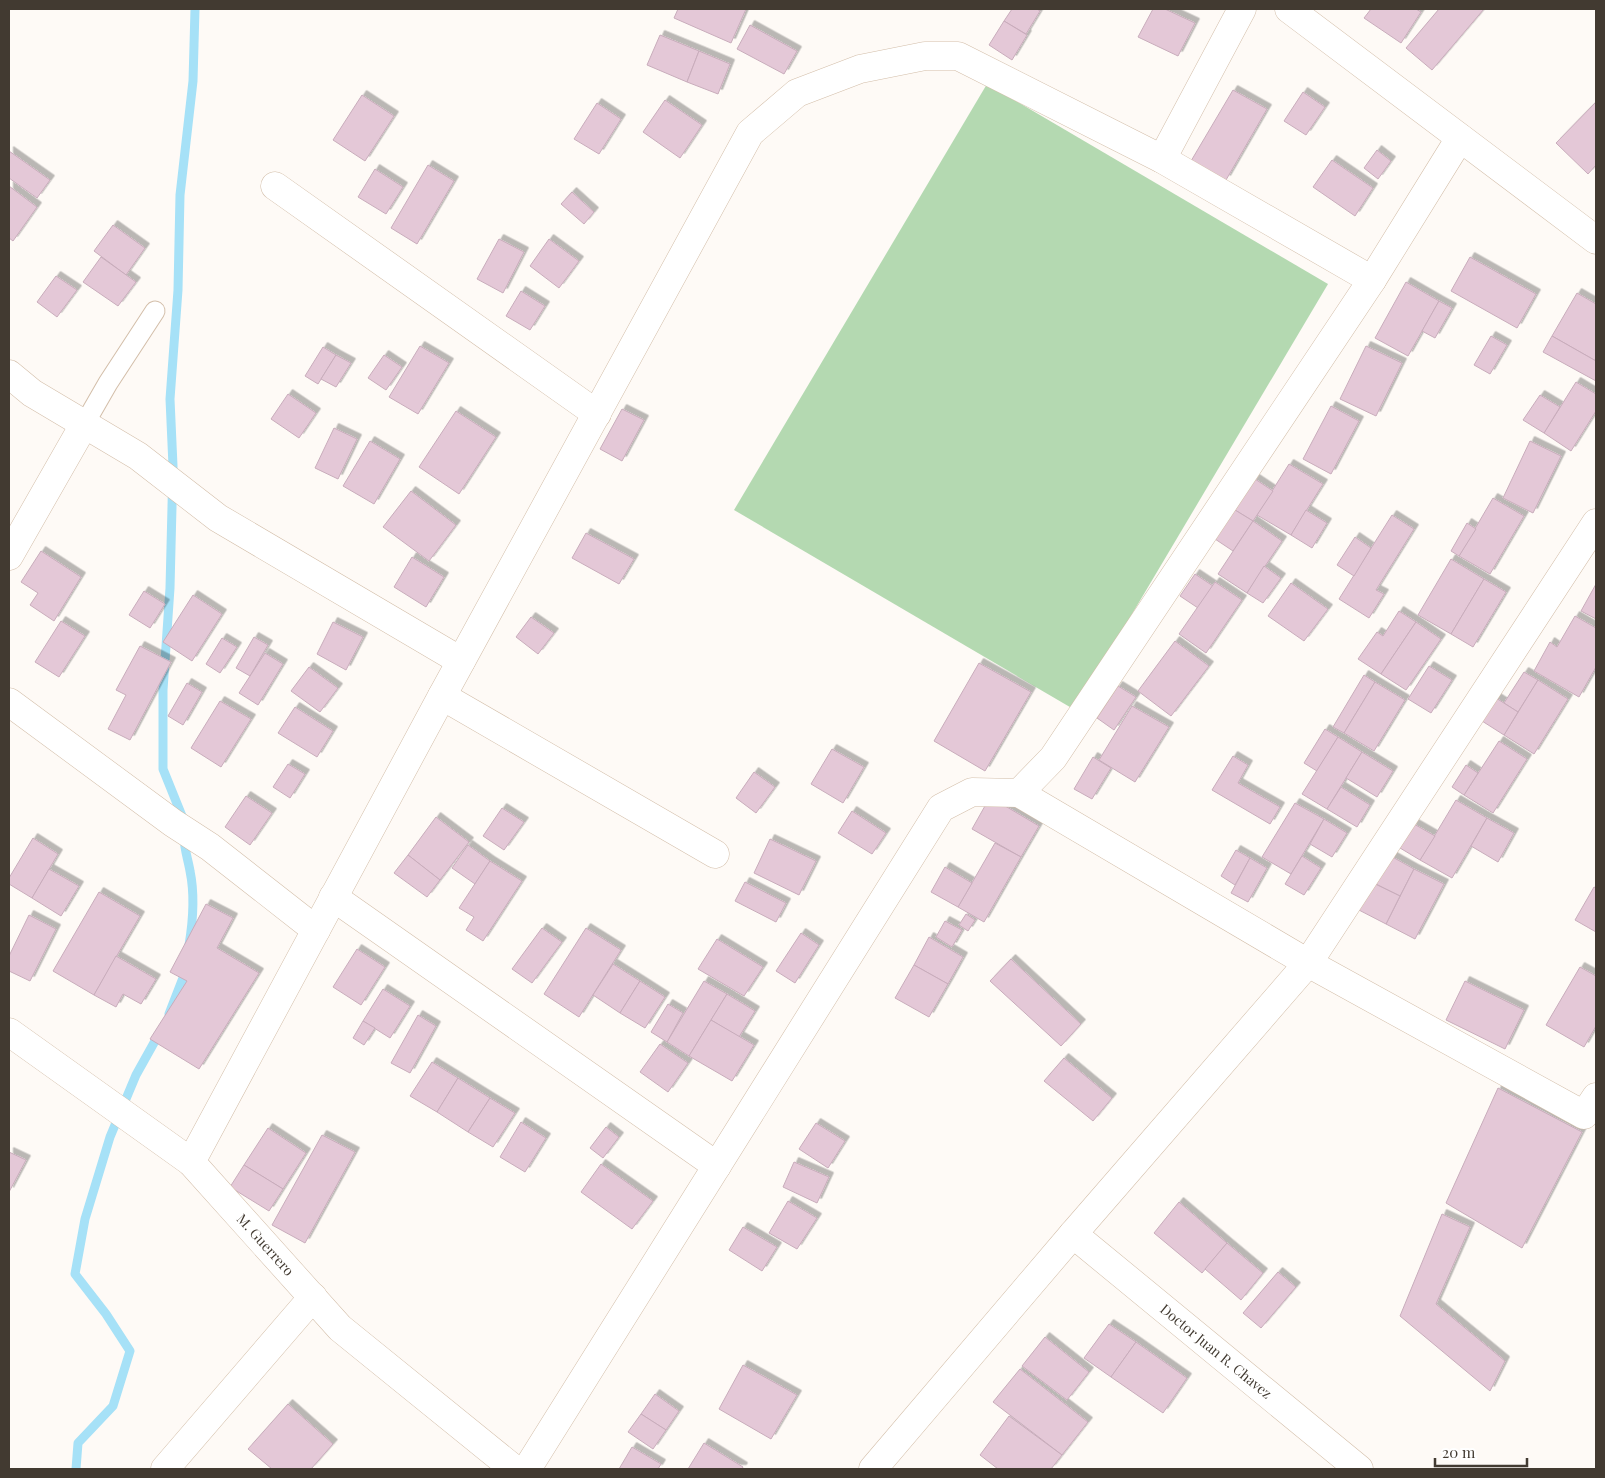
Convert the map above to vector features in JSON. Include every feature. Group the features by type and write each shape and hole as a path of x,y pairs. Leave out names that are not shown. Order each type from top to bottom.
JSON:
{"street":[{"path":"1162,158 1242,9"},
{"path":"1289,9 1596,240"},
{"path":"191,1162 461,661 750,133 798,93 860,69 925,56 958,56 1162,158 1372,280"},
{"path":"1019,793 1053,758 1372,280 1460,138"},
{"path":"275,186 597,414"},
{"path":"9,374 32,392 138,456 218,518 461,661"},
{"path":"9,556 85,423"},
{"path":"873,1469 1073,1234 1308,963 1596,523"},
{"path":"442,696 716,854"},
{"path":"9,702 173,823 210,847 316,930"},
{"path":"527,1469 941,808 972,792 1019,793 1308,963 1584,1114 1596,1097"},
{"path":"333,898 717,1166"},
{"name":"M. Guerrero","path":"9,1032 191,1162 340,1328 514,1469"},
{"name":"Doctor Juan R. Chavez","path":"1073,1234 1359,1469"},
{"path":"165,1469 312,1297"}],"lane":[{"path":"85,423 108,383 155,311"}],"green space":[{"path":"987,84 1328,284 1075,710 734,510"}],"building":[{"path":"678,9 746,9 731,43 674,18"},
{"path":"1012,9 1037,9 1040,11 1026,34 1004,21"},
{"path":"1153,9 1165,9 1195,23 1178,56 1138,37"},
{"path":"1371,9 1416,9 1421,12 1401,43 1364,18"},
{"path":"1439,9 1484,9 1432,70 1406,48"},
{"path":"1004,21 1027,35 1012,60 989,45"},
{"path":"750,25 797,51 784,74 737,49"},
{"path":"660,35 699,51 687,82 647,65"},
{"path":"699,51 730,64 718,94 687,82"},
{"path":"1233,90 1267,109 1226,180 1191,161"},
{"path":"1303,92 1325,107 1306,135 1284,121"},
{"path":"362,95 394,116 365,161 333,140"},
{"path":"665,100 702,125 680,158 643,132"},
{"path":"1596,102 1596,165 1588,174 1556,143"},
{"path":"597,103 621,119 599,154 574,139"},
{"path":"1377,150 1391,161 1378,179 1364,168"},
{"path":"9,151 50,180 37,198 9,178"},
{"path":"1332,160 1373,188 1355,216 1313,187"},
{"path":"428,165 454,181 417,244 391,228"},
{"path":"375,169 403,187 386,214 358,197"},
{"path":"9,186 37,207 13,241 9,238"},
{"path":"572,192 594,212 584,224 561,204"},
{"path":"113,225 145,248 126,275 94,251"},
{"path":"499,239 524,252 503,293 477,279"},
{"path":"549,239 579,261 559,288 530,266"},
{"path":"101,257 136,282 118,306 83,282"},
{"path":"1470,257 1536,294 1517,328 1451,291"},
{"path":"56,276 77,290 57,317 37,302"},
{"path":"1406,282 1439,301 1408,356 1375,338"},
{"path":"521,291 545,306 530,330 506,316"},
{"path":"1577,293 1596,304 1596,361 1552,336"},
{"path":"1439,301 1452,308 1435,338 1422,331"},
{"path":"1491,336 1507,345 1490,374 1474,365"},
{"path":"1552,336 1596,361 1596,381 1543,352"},
{"path":"420,346 449,363 418,414 389,397"},
{"path":"1366,346 1402,363 1376,416 1340,399"},
{"path":"323,347 336,355 318,384 305,376"},
{"path":"336,355 351,363 336,387 321,379"},
{"path":"384,355 402,367 386,390 368,378"},
{"path":"1576,382 1596,394 1596,411 1571,451 1544,433"},
{"path":"288,394 316,413 299,438 271,419"},
{"path":"1540,395 1560,407 1544,433 1523,420"},
{"path":"1331,406 1359,421 1331,474 1303,459"},
{"path":"622,409 644,420 622,461 600,449"},
{"path":"456,411 496,437 459,494 419,467"},
{"path":"334,428 357,439 338,479 315,468"},
{"path":"370,441 400,459 374,504 343,486"},
{"path":"1530,441 1561,456 1533,513 1503,498"},
{"path":"1289,464 1323,484 1291,535 1257,515"},
{"path":"1255,479 1273,491 1253,521 1235,510"},
{"path":"411,491 456,525 429,561 383,527"},
{"path":"1493,498 1524,516 1490,574 1459,556"},
{"path":"1235,510 1253,521 1233,551 1215,539"},
{"path":"1306,510 1327,523 1312,548 1291,535"},
{"path":"1392,515 1414,529 1376,590 1384,594 1369,618 1339,599"},
{"path":"1253,521 1282,541 1247,593 1218,574"},
{"path":"1467,523 1476,529 1459,556 1451,551"},
{"path":"586,533 634,559 619,584 572,558"},
{"path":"1355,537 1371,548 1354,576 1337,565"},
{"path":"41,551 81,577 54,621 30,605 38,593 21,582"},
{"path":"412,557 444,577 426,607 394,587"},
{"path":"1451,559 1484,579 1451,634 1418,615"},
{"path":"1264,566 1281,578 1263,603 1247,593"},
{"path":"1195,574 1213,586 1198,608 1180,596"},
{"path":"1484,579 1506,592 1473,647 1451,634"},
{"path":"1215,582 1242,600 1206,653 1179,634"},
{"path":"1291,583 1328,609 1304,641 1268,616"},
{"path":"1596,584 1596,619 1581,611"},
{"path":"144,591 165,604 150,628 129,615"},
{"path":"193,595 222,614 192,661 163,642"},
{"path":"1399,611 1416,622 1381,674 1358,659 1377,632 1383,636"},
{"path":"1575,616 1596,628 1596,667 1579,697 1534,671 1550,642 1557,647"},
{"path":"531,617 554,633 538,654 516,637"},
{"path":"61,621 85,636 59,677 35,662"},
{"path":"333,622 363,637 346,670 317,654"},
{"path":"1416,622 1441,639 1406,690 1381,674"},
{"path":"254,637 268,645 250,676 236,668"},
{"path":"222,638 237,647 220,673 206,664"},
{"path":"1175,641 1209,666 1171,716 1138,691"},
{"path":"140,646 171,662 130,740 108,729 126,695 116,690"},
{"path":"265,653 283,664 258,705 239,693"},
{"path":"979,663 1031,692 985,771 934,741"},
{"path":"1429,666 1452,680 1431,713 1408,699"},
{"path":"309,667 338,688 320,712 291,691"},
{"path":"1524,672 1538,680 1518,712 1504,703"},
{"path":"1364,675 1375,682 1344,733 1333,727"},
{"path":"1538,680 1568,699 1534,754 1504,735"},
{"path":"1375,682 1405,700 1374,751 1344,733"},
{"path":"187,683 202,692 183,725 168,716"},
{"path":"1118,686 1136,697 1114,730 1097,718"},
{"path":"1496,698 1518,712 1504,735 1482,721"},
{"path":"220,701 251,719 221,767 191,748"},
{"path":"1132,706 1169,727 1135,782 1099,760"},
{"path":"295,707 333,731 317,757 278,733"},
{"path":"1325,729 1338,737 1317,771 1304,763"},
{"path":"1338,737 1362,752 1327,809 1302,794"},
{"path":"1499,741 1527,759 1493,813 1464,795"},
{"path":"832,749 864,767 843,803 811,784"},
{"path":"1362,752 1393,771 1377,797 1346,778"},
{"path":"1233,756 1248,765 1238,783 1280,807 1270,824 1212,790"},
{"path":"1093,757 1111,768 1092,799 1074,789"},
{"path":"288,764 305,774 290,798 273,787"},
{"path":"1466,765 1478,773 1464,795 1452,787"},
{"path":"754,772 775,787 756,813 736,798"},
{"path":"1341,787 1370,805 1357,827 1327,809"},
{"path":"246,796 272,813 250,845 225,827"},
{"path":"990,797 1039,826 1021,857 972,829"},
{"path":"1456,800 1487,818 1452,878 1420,860"},
{"path":"1295,803 1324,819 1291,874 1262,857"},
{"path":"502,808 524,822 504,850 483,836"},
{"path":"852,811 886,833 872,854 838,833"},
{"path":"436,817 469,842 440,880 408,855"},
{"path":"1487,818 1514,833 1498,862 1471,846"},
{"path":"1324,819 1347,833 1332,857 1310,844"},
{"path":"1414,824 1435,836 1420,860 1400,848"},
{"path":"33,838 58,854 32,898 9,884 9,878"},
{"path":"770,839 816,861 799,895 754,873"},
{"path":"995,843 1021,857 984,922 958,907"},
{"path":"468,845 490,861 475,884 452,868"},
{"path":"1236,850 1250,858 1235,885 1221,876"},
{"path":"408,855 440,880 427,897 394,873"},
{"path":"1389,855 1414,869 1400,896 1374,883"},
{"path":"1302,856 1321,868 1304,895 1285,884"},
{"path":"1250,858 1267,868 1248,902 1231,893"},
{"path":"490,861 522,881 483,941 466,930 474,917 459,908"},
{"path":"945,867 972,883 958,907 931,892"},
{"path":"49,869 79,886 61,916 32,898"},
{"path":"1414,869 1444,884 1415,939 1386,924"},
{"path":"1369,881 1400,896 1386,924 1355,908"},
{"path":"745,882 786,903 776,922 735,901"},
{"path":"1594,887 1596,888 1596,932 1575,920"},
{"path":"99,892 140,916 94,995 53,971"},
{"path":"206,904 233,918 217,948 259,973 199,1069 150,1039 187,981 170,972"},
{"path":"966,914 975,920 968,931 959,925"},
{"path":"29,915 56,929 30,981 9,971 9,956"},
{"path":"945,921 962,930 952,947 936,937"},
{"path":"542,928 562,942 532,983 512,969"},
{"path":"586,928 621,950 579,1017 544,994"},
{"path":"801,933 819,945 795,983 776,971"},
{"path":"929,937 963,957 948,984 914,965"},
{"path":"717,939 763,967 744,996 698,969"},
{"path":"357,949 385,967 361,1005 333,987"},
{"path":"116,956 156,979 141,1004 123,994 116,1007 94,995"},
{"path":"1011,959 1081,1024 1061,1046 990,981"},
{"path":"613,964 640,981 620,1013 593,995"},
{"path":"914,965 948,984 929,1017 895,998"},
{"path":"1580,967 1596,976 1596,1026 1584,1047 1546,1025"},
{"path":"640,981 665,997 645,1028 620,1013"},
{"path":"704,981 727,994 689,1056 667,1042"},
{"path":"1465,981 1524,1010 1505,1049 1446,1020"},
{"path":"383,989 410,1006 390,1038 363,1021"},
{"path":"727,994 755,1011 739,1037 711,1020"},
{"path":"668,1004 683,1013 667,1042 651,1032"},
{"path":"418,1015 436,1026 410,1073 391,1063"},
{"path":"711,1020 754,1045 732,1081 689,1056"},
{"path":"363,1021 375,1028 364,1045 353,1038"},
{"path":"660,1044 688,1063 668,1092 640,1072"},
{"path":"1064,1058 1112,1098 1093,1121 1044,1081"},
{"path":"432,1062 458,1078 437,1112 410,1096"},
{"path":"458,1078 490,1098 468,1132 437,1112"},
{"path":"1498,1088 1582,1132 1522,1248 1446,1203"},
{"path":"490,1098 515,1113 493,1147 468,1132"},
{"path":"521,1122 546,1138 525,1172 500,1157"},
{"path":"816,1123 845,1141 828,1168 799,1149"},
{"path":"606,1127 619,1137 603,1158 590,1148"},
{"path":"268,1128 306,1153 283,1189 244,1165"},
{"path":"322,1135 355,1152 305,1243 272,1225"},
{"path":"9,1152 26,1160 9,1192"},
{"path":"794,1162 829,1177 817,1203 783,1187"},
{"path":"601,1164 653,1201 632,1229 581,1192"},
{"path":"244,1165 283,1189 269,1211 230,1187"},
{"path":"788,1201 817,1218 797,1249 769,1233"},
{"path":"1179,1202 1227,1243 1202,1273 1154,1233"},
{"path":"1442,1214 1470,1227 1436,1304 1505,1361 1490,1391 1400,1316"},
{"path":"743,1227 777,1247 762,1271 729,1250"},
{"path":"1227,1243 1263,1273 1241,1300 1205,1269"},
{"path":"1278,1272 1296,1287 1261,1328 1243,1313"},
{"path":"1109,1324 1136,1342 1111,1377 1084,1358"},
{"path":"1045,1337 1089,1372 1067,1400 1022,1366"},
{"path":"1136,1342 1187,1378 1163,1413 1111,1377"},
{"path":"743,1365 797,1395 771,1439 719,1409"},
{"path":"1020,1369 1088,1422 1062,1455 993,1402"},
{"path":"655,1394 679,1411 666,1430 641,1414"},
{"path":"288,1404 333,1444 311,1469 272,1469 248,1449"},
{"path":"641,1414 666,1430 653,1449 628,1432"},
{"path":"1009,1416 1062,1455 1051,1469 998,1469 980,1455"},
{"path":"704,1443 743,1467 742,1469 688,1469"},
{"path":"632,1447 661,1464 658,1469 619,1469"}],"waterway":[{"path":"184,821 163,769 163,690 170,588 173,466 170,399 178,290 180,195 193,81 195,9"},
{"path":"184,836 193,889 189,945"},
{"path":"169,1014 183,978 185,967"},
{"path":"76,1469 78,1443 113,1406 130,1351 106,1314 75,1274 85,1219 110,1137 136,1075 160,1032"}]}
